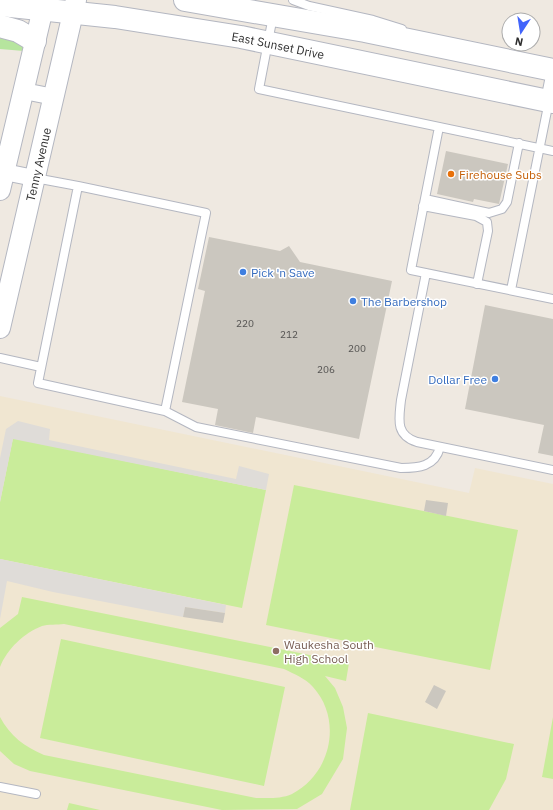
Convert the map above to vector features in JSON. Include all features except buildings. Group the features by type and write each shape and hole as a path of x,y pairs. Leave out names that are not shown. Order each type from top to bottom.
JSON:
{"main road":[{"path":"185,0 215,3 273,14 553,70"},
{"name":"East Sunset Drive","path":"0,5 74,6 115,17 242,37 552,95"},
{"path":"0,26 18,32 35,41"}],"street":[{"path":"34,178 1,178 24,91 44,5"},
{"name":"Tenny Avenue","path":"0,328 74,6"},
{"path":"24,91 54,97"}],"lane":[{"path":"293,0 309,6 382,22 463,51"},
{"path":"273,14 259,89 553,151"},
{"path":"511,290 539,148 552,95"},
{"path":"439,127 411,270 553,299"},
{"path":"424,203 489,213 498,212 507,202 519,143"},
{"path":"34,178 206,213 165,411"},
{"path":"78,186 38,383 165,411 196,427 401,468 425,466 433,461 438,454 440,447"},
{"path":"424,203 476,216 487,222 488,231 477,284"},
{"path":"426,274 401,400 399,416 400,427 408,439 553,470"},
{"path":"0,358 41,367"},
{"path":"0,787 36,794"}],"shaded area":[{"name":"Waukesha South High School","path":"0,396 469,493 475,468 553,484 553,810 0,810"},
{"path":"18,421 50,429 49,440 236,479 239,466 269,474 266,490 13,439 0,502 0,458 6,429"},
{"path":"0,559 226,605 225,613 185,607 183,617 53,592 7,581 0,619"}],"green space":[{"path":"0,31 22,43 24,51 0,49"},
{"path":"13,438 266,490 242,608 0,559 0,502"},
{"path":"294,485 518,530 490,670 266,625"},
{"path":"22,597 349,663 346,681 325,676 335,688 343,707 347,728 343,759 322,794 297,809 222,810 30,771 14,764 0,751 0,717 13,735 24,744 44,755 256,798 270,798 288,796 292,794 305,785 316,773 324,760 330,730 328,715 322,700 313,687 303,679 284,669 64,624 44,625 23,637 7,654 0,667 0,628 18,614"},
{"path":"61,639 285,687 264,786 40,738"},
{"path":"368,713 514,744 506,779 489,810 350,810"},
{"path":"553,717 553,779 542,777"},
{"path":"69,803 100,810 67,810"}],"place":[{"name":"Firehouse Subs","path":"451,174"},
{"name":"Pick 'n Save","path":"243,272"},
{"name":"The Barbershop","path":"353,301"},
{"name":"Dollar Free","path":"495,379"},
{"name":"Waukesha South High School","path":"276,651"}]}
